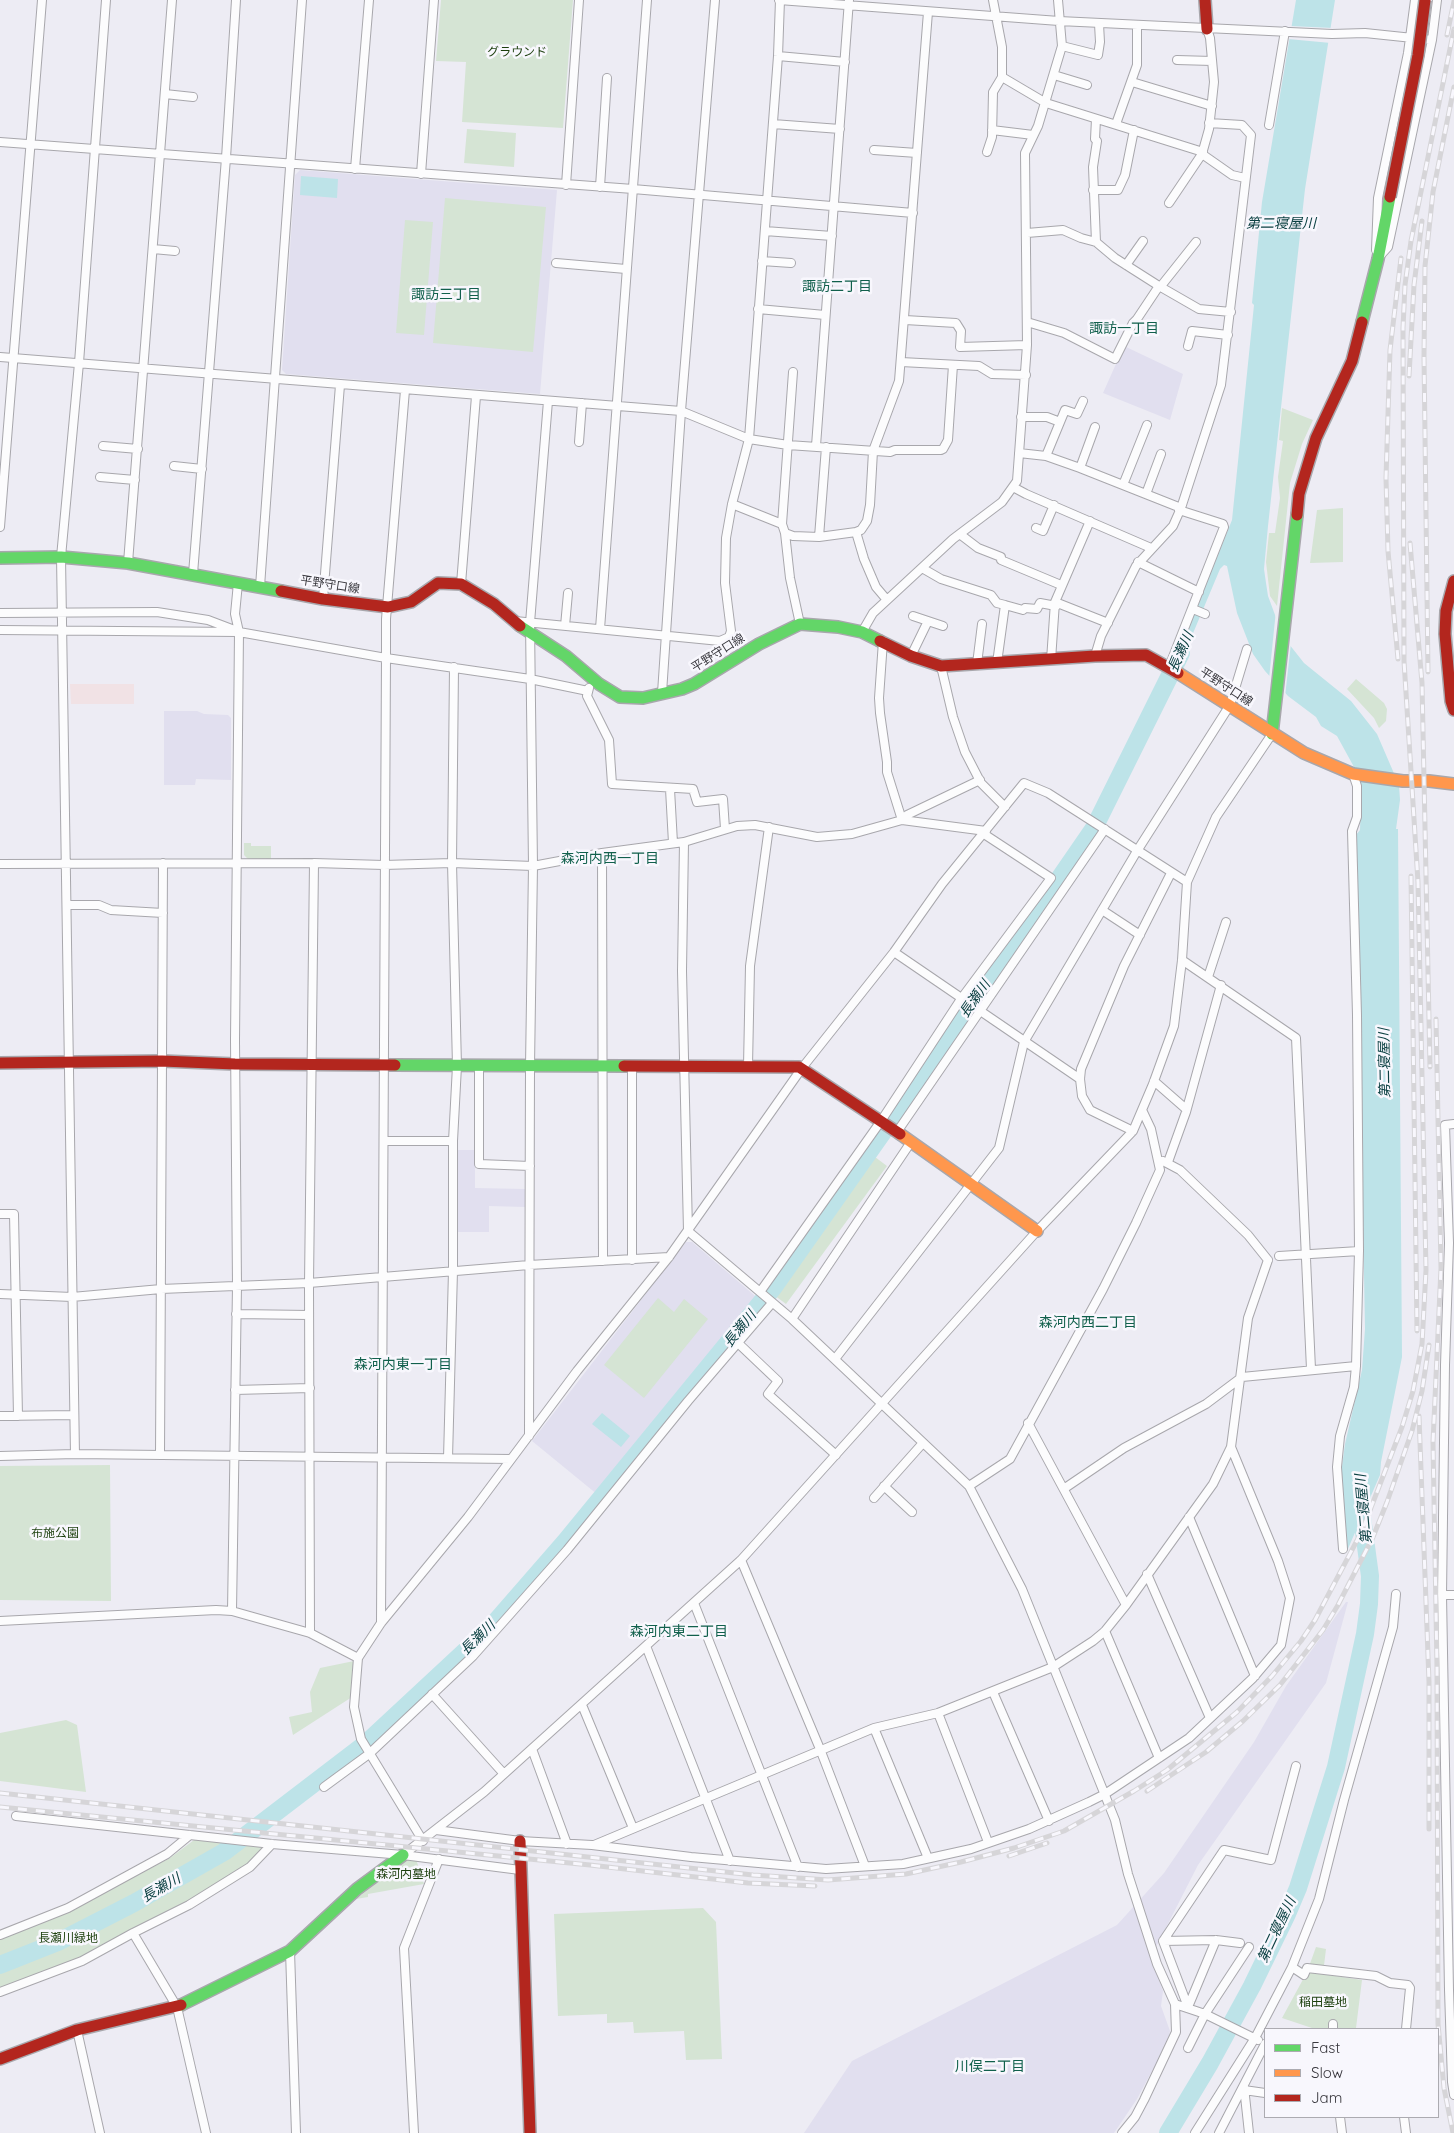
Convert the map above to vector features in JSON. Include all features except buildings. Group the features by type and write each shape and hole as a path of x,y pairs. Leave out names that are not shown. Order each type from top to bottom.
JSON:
{"street":[{"path":"0,527 32,145 42,0"},
{"path":"75,1454 61,557 79,364 106,0"},
{"path":"128,563 172,0"},
{"path":"193,574 226,158 236,0"},
{"path":"260,587 274,379 292,164 302,0"},
{"path":"355,169 369,0"},
{"path":"421,174 434,0"},
{"path":"566,184 579,0"},
{"path":"600,629 647,0"},
{"path":"662,693 681,411 715,0"},
{"path":"530,629 565,626 720,641 729,637 725,583 726,538 732,504 749,438 768,201 780,0 849,3 928,12 1099,24 1332,34 1365,33 1410,36 1432,40"},
{"path":"987,152 992,137 993,92 1002,77 1002,47 998,17 993,0"},
{"path":"862,632 873,613 954,539 1002,502 1017,481 1027,344 1025,153 1046,103 1062,46 1058,21 1058,0"},
{"path":"1169,203 1203,153 1212,106 1214,82 1204,0"},
{"path":"1378,259 1375,246 1378,198 1410,36 1415,0"},
{"path":"0,2058 77,2030 177,2007 290,1951 357,1889 423,1841 504,1774 741,1560 1037,1231 1133,1131 1174,1026 1182,960 1188,882 1216,817 1272,734 1295,515 1303,476 1316,438 1352,361 1378,259 1418,56 1425,0"},
{"path":"1378,259 1388,247 1432,40 1437,0"},
{"path":"816,446 849,3"},
{"path":"785,533 793,536 819,537 856,532 861,530 867,521 874,451 899,380 928,12"},
{"path":"1062,46 1098,56 1100,42 1099,24"},
{"path":"1116,124 1129,85 1132,82 1138,53 1137,25"},
{"path":"1269,125 1287,31"},
{"path":"778,56 845,62"},
{"path":"1177,60 1212,61"},
{"path":"1054,75 1086,85"},
{"path":"1002,77 1046,103 1203,153 1232,175 1245,178"},
{"path":"600,187 607,78"},
{"path":"1132,82 1212,106"},
{"path":"165,94 193,97"},
{"path":"1096,119 1095,139 1097,141 1093,167 1096,242"},
{"path":"1095,656 1101,636 1138,562 1173,526 1221,385 1231,312 1250,135 1242,126 1209,123"},
{"path":"773,124 840,129"},
{"path":"992,130 1033,134"},
{"path":"1093,190 1118,190 1125,175 1134,130"},
{"path":"0,142 633,189 912,213"},
{"path":"874,150 917,153"},
{"path":"1027,233 1063,230 1096,242 1126,265 1200,309 1231,312"},
{"path":"765,231 832,236"},
{"path":"1126,265 1143,241"},
{"path":"1027,322 1064,333 1115,359 1133,323 1196,242"},
{"path":"153,249 175,251"},
{"path":"762,261 791,263"},
{"path":"556,263 626,269"},
{"path":"758,309 826,315"},
{"path":"0,357 681,411 749,438 788,445 890,452 895,450 941,450 948,440 955,365 960,347 961,331 956,323 905,320"},
{"path":"1188,346 1192,331 1228,335"},
{"path":"960,347 1027,344"},
{"path":"901,362 979,366 992,374 1026,375"},
{"path":"793,372 782,524 785,533 790,578 800,624"},
{"path":"323,598 340,385"},
{"path":"381,1623 386,658 388,607 405,390"},
{"path":"461,584 476,396"},
{"path":"528,1436 533,866 530,629 548,400"},
{"path":"1046,456 1065,410 1077,414 1083,401"},
{"path":"580,442 582,404"},
{"path":"1021,417 1047,417 1060,422"},
{"path":"1123,485 1147,425"},
{"path":"1080,468 1095,427"},
{"path":"103,446 138,449"},
{"path":"819,537 826,447"},
{"path":"1019,452 1046,456 1223,524 1224,527 1199,592 1173,669"},
{"path":"1146,494 1161,454"},
{"path":"174,466 202,469"},
{"path":"100,477 135,480"},
{"path":"1012,487 1151,548"},
{"path":"732,504 782,524"},
{"path":"1042,531 1054,505"},
{"path":"1052,660 1055,604 1061,585 1090,521"},
{"path":"856,532 864,559 876,586 887,600"},
{"path":"961,535 978,548 1001,557 1001,560 1061,585"},
{"name":"平野守口線","path":"0,558 61,557 128,563 323,598 388,607 411,602 438,583 461,584 530,629 620,698 643,698 682,689 694,684 759,644 800,624 838,627 862,632 911,656 941,666 1095,656 1146,655 1173,669 1304,753 1354,774 1397,780 1454,784"},
{"path":"1138,562 1199,592"},
{"path":"922,568 941,579 991,594 997,602 1005,605 1024,610 1025,608 1037,609 1040,603 1055,604 1108,623"},
{"path":"1454,581 1446,611 1445,634 1451,701 1454,710"},
{"path":"232,1611 237,1286 235,1064 239,632 235,614 238,583"},
{"path":"565,626 568,593"},
{"path":"997,662 1005,605"},
{"path":"1194,609 1204,613"},
{"path":"0,613 157,612 208,620 239,632 386,658 530,679 588,691"},
{"path":"913,616 943,626"},
{"path":"911,656 928,621"},
{"path":"977,664 982,624"},
{"path":"0,630 239,632"},
{"path":"883,641 879,698 880,714 887,772 902,820"},
{"path":"834,1359 1000,1148 1024,1042 1137,851 1230,705 1246,649"},
{"path":"941,666 953,717 965,752 980,780 1005,807"},
{"path":"448,1458 453,1271 453,1141 457,1066 452,864 454,667"},
{"path":"594,679 587,696 609,740 612,784 693,789 697,802 722,799 725,829"},
{"path":"1344,1549 1337,1467 1340,1436 1354,1387 1359,1250 1357,1015 1352,831 1357,817 1358,786 1354,774"},
{"path":"902,820 907,814 980,780"},
{"path":"423,1841 360,1739 354,1707 358,1658 381,1623 468,1517 578,1371 669,1258 802,1068 894,952 942,884 1024,783 1048,793 1171,873 1188,882"},
{"path":"670,789 673,843"},
{"path":"0,864 163,863 236,865 314,863 533,866 602,853 684,842 736,826 755,825 817,837 852,834 902,820 985,833 1051,878 961,998 881,1121 760,1293"},
{"path":"896,1131 980,1012 1099,826"},
{"path":"748,1066 750,966 769,827"},
{"path":"684,842 682,908 683,1066 688,1231 792,1319 922,1444 969,1486 1022,1589 1115,1820 1128,1874 1157,1964 1175,2004 1176,2032 1135,2117 1122,2133"},
{"path":"602,853 603,1261"},
{"path":"160,1455 163,863"},
{"path":"310,1633 309,1283 314,863"},
{"path":"1133,1131 1090,1110 1082,1096 1081,1069 1104,1011 1171,873"},
{"path":"67,905 100,905 111,910 163,914"},
{"path":"1102,910 1140,935"},
{"path":"1208,977 1226,922"},
{"path":"894,952 1080,1079"},
{"path":"1182,960 1296,1038 1312,1369"},
{"path":"1168,1162 1186,1109 1221,986"},
{"path":"0,1063 162,1061 235,1064 311,1063 602,1067 748,1066 802,1068 896,1131 1037,1231"},
{"path":"479,1066 479,1164 530,1166"},
{"path":"632,1066 632,1260"},
{"path":"1154,1081 1186,1109"},
{"path":"969,1486 1010,1458 1028,1422 1103,1289 1136,1223 1160,1170 1151,1129 1142,1110"},
{"path":"1454,1124 1445,1125 1449,1243 1445,1365 1442,1595 1450,1847 1454,2095"},
{"path":"384,1141 453,1141"},
{"path":"792,1319 911,1142"},
{"path":"1158,1160 1168,1162 1180,1170 1248,1235 1268,1260"},
{"path":"0,1214 14,1214 18,1416"},
{"path":"1268,1260 1359,1250"},
{"path":"0,1294 72,1297 161,1289 309,1283 529,1264 669,1258"},
{"path":"592,1845 874,1728 938,1713 1053,1667 1104,1631 1126,1605 1213,1484 1231,1447 1242,1377 1248,1318 1268,1260"},
{"path":"324,1787 368,1754 473,1656 567,1550 772,1303"},
{"path":"236,1314 309,1315"},
{"path":"738,1343 778,1381 768,1394 836,1456"},
{"path":"1445,1365 1454,1364"},
{"path":"1065,1488 1124,1448 1206,1404 1242,1377 1356,1366"},
{"path":"235,1390 310,1388"},
{"path":"0,1416 74,1415"},
{"path":"1028,1422 1126,1605"},
{"path":"874,1498 922,1444"},
{"path":"436,1830 520,1841 592,1845 730,1861 826,1869 903,1864 972,1849 1049,1821 1105,1794 1189,1738 1255,1676 1282,1645 1290,1598 1278,1561 1231,1447"},
{"path":"0,1456 75,1454 511,1459"},
{"path":"884,1486 912,1512"},
{"path":"1189,1517 1255,1676"},
{"path":"741,1560 820,1749 865,1866"},
{"path":"1147,1574 1210,1718"},
{"path":"1194,2133 1255,2038 1292,1967 1319,1899 1344,1800 1393,1627 1396,1594"},
{"path":"1442,1595 1454,1595"},
{"path":"694,1603 798,1867"},
{"path":"0,1621 216,1610 232,1611 310,1633 358,1658"},
{"path":"1104,1631 1159,1758"},
{"path":"646,1646 707,1797 730,1861"},
{"path":"993,1692 1049,1821"},
{"path":"432,1694 504,1774"},
{"path":"582,1705 633,1828"},
{"path":"938,1713 988,1842"},
{"path":"874,1728 928,1858"},
{"path":"532,1749 567,1844"},
{"path":"1162,1941 1224,1850 1271,1860 1296,1766"},
{"path":"16,1816 272,1844 403,1855 520,1870"},
{"path":"0,1935 68,1908 167,1854 190,1835"},
{"path":"520,1841 530,2133"},
{"path":"0,1992 82,1961 189,1905 250,1867 272,1844"},
{"path":"414,2133 404,1948 438,1860"},
{"path":"133,1933 177,2007 206,2133"},
{"path":"1162,1941 1216,1940 1240,1943"},
{"path":"1188,2007 1216,1940"},
{"path":"1162,1941 1188,2007"},
{"path":"1188,2048 1205,2014 1249,1947"},
{"path":"290,1951 296,2133"},
{"path":"1292,1967 1304,1975 1307,1968 1376,1976 1390,1983 1408,1985 1410,1988 1406,2028"},
{"path":"1175,2004 1205,2014 1264,2043"},
{"path":"77,2030 100,2133"},
{"path":"1219,2133 1244,2088 1264,2046"},
{"path":"1244,2088 1264,2093"},
{"path":"1244,2088 1249,2133"},
{"path":"1340,2118 1342,2133"},
{"path":"1404,2118 1406,2133"}],"shaded area":[{"path":"300,170 557,190 540,394 286,374 282,370 295,175"},
{"path":"1124,346 1183,374 1170,420 1103,393"},
{"path":"70,684 134,684 134,704 71,704"},
{"path":"164,711 197,711 204,714 228,715 231,718 231,780 196,779 195,785 164,785"},
{"path":"458,1150 475,1150 475,1188 526,1189 525,1207 489,1206 489,1232 458,1232"},
{"path":"686,1242 692,1242 761,1301 598,1495 532,1441"},
{"path":"1346,1602 1348,1602 1326,1683 1198,1865 1151,1957 1163,1991 1161,2006 1170,2031 1168,2041 1137,2099 1114,2133 804,2133 852,2061 1117,1925 1164,1873 1254,1742 1286,1686"}],"green space":[{"name":"グラウンド","path":"441,0 573,0 563,128 462,122 466,62 436,61"},
{"path":"467,129 516,133 514,167 464,163"},
{"path":"445,198 546,207 533,352 433,343"},
{"path":"405,220 433,222 424,335 396,333"},
{"path":"1282,408 1313,420 1302,444 1290,483 1277,606 1270,596 1266,562 1269,533 1275,533 1280,498 1278,477 1283,441 1279,440"},
{"path":"1343,508 1343,562 1310,563 1317,510"},
{"path":"1356,679 1384,703 1387,709 1386,721 1379,728 1374,718 1347,689"},
{"path":"244,843 251,843 251,846 271,846 271,859 249,860 244,855"},
{"path":"875,1157 887,1166 786,1304 774,1295"},
{"path":"658,1298 674,1312 684,1299 708,1319 644,1398 604,1365"},
{"name":"布施公園","path":"110,1465 111,1601 0,1600 0,1466"},
{"path":"354,1661 352,1697 293,1735 289,1717 312,1712 310,1692 320,1668"},
{"path":"66,1720 77,1725 86,1792 0,1781 0,1733"},
{"name":"長瀬川緑地","path":"194,1840 263,1847 247,1864 187,1901 118,1937 80,1960 0,1988 0,1938 68,1912 170,1858"},
{"name":"森河内墓地","path":"408,1858 416,1859 424,1884 368,1894 368,1897 356,1899"},
{"path":"703,1908 716,1922 722,2059 686,2060 684,2031 634,2033 633,2022 607,2023 607,2014 558,2016 554,1914"},
{"name":"稲田墓地","path":"1316,1947 1326,1949 1323,1974 1362,1980 1356,2028 1312,2028 1282,2018 1307,1972"}],"water":[{"path":"1296,0 1335,0 1305,189 1264,569 1268,596 1281,631 1304,663 1351,701 1377,734 1399,785 1400,800 1396,829 1398,829 1402,1357 1380,1475 1347,1551 1341,1474 1345,1444 1362,1370 1365,1329 1356,835 1360,830 1361,794 1354,767 1337,736 1321,726 1316,717 1288,696 1265,671 1253,654 1237,613 1227,566 1224,565 1220,569 1178,669 1173,665 1232,520 1254,305 1252,303 1262,202"},
{"path":"301,176 338,179 337,198 300,195"},
{"path":"602,1413 630,1436 621,1447 592,1424"}],"pier":[{"path":"1290,26 1333,28 1331,43 1288,39"},
{"path":"1276,610 1283,630 1291,643 1285,697 1269,679"}],"waterway":[{"name":"長瀬川","path":"0,1965 58,1942 134,1903 224,1852 364,1745 491,1627 565,1542 773,1288 962,1020 1094,828 1181,653"},
{"name":"第二寝屋川","path":"1168,2133 1210,2063 1252,1986 1287,1914 1298,1888 1336,1767 1365,1634 1369,1604 1370,1576 1362,1517 1361,1493"}],"railway":[{"path":"1447,35 1454,1"},
{"path":"0,1793 753,1875 828,1880 906,1874 1014,1848 1064,1831 1134,1791 1167,1770 1237,1712 1272,1676 1301,1641 1315,1620 1362,1531 1402,1427 1413,1391 1422,1344 1426,1270 1418,882 1404,661 1403,328 1405,285 1411,241 1454,29"},
{"path":"1428,672 1424,356 1425,266 1433,192 1454,87"},
{"path":"1409,376 1414,285 1422,221"},
{"path":"1398,659 1388,551 1386,478 1390,350 1401,258"},
{"path":"1410,543 1422,683 1430,1067"},
{"path":"1411,876 1417,1331"},
{"path":"1436,1019 1441,1268 1433,1442 1437,1668 1438,2028"},
{"path":"1147,1791 1206,1752 1243,1721 1280,1685 1323,1630 1373,1537 1387,1502 1412,1431 1422,1391 1429,1345"},
{"path":"1419,1416 1429,1682 1429,1829"},
{"path":"0,1807 590,1865 748,1883 815,1886"},
{"path":"1009,1856 1047,1843"},
{"path":"1439,2035 1444,2088 1453,2133"}],"traffic: fast":[{"path":"1362,322 1378,259 1390,197"},
{"path":"1272,734 1297,515"},
{"path":"0,558 61,557 128,563 281,591"},
{"path":"520,626 566,656 599,684 620,697 643,698 682,689 694,684 759,644 800,624 838,627 862,632 880,641"},
{"path":"395,1065 624,1066"},
{"path":"181,2005 290,1951 357,1889 403,1855"}],"traffic: slow":[{"path":"1178,673 1304,753 1353,774 1403,781 1429,781 1454,784"},
{"path":"900,1134 1037,1231"}],"traffic: jam":[{"path":"1205,0 1207,29"},
{"path":"1390,197 1418,55 1425,0"},
{"path":"1297,515 1299,494 1316,438 1352,361 1362,322"},
{"path":"1454,581 1446,611 1445,634 1451,701 1454,710"},
{"path":"281,591 323,599 388,607 411,602 438,583 461,584 494,604 520,626"},
{"path":"880,641 911,656 941,666 1095,656 1146,655 1178,673"},
{"path":"0,1063 162,1061 235,1064 395,1065"},
{"path":"624,1066 799,1067 900,1134"},
{"path":"520,1841 530,2133"},
{"path":"0,2059 77,2030 181,2005"}],"district":[{"name":"諏訪二丁目","path":"837,287"},
{"name":"諏訪三丁目","path":"446,295"},
{"name":"諏訪一丁目","path":"1124,329"},
{"name":"森河内西一丁目","path":"610,859"},
{"name":"森河内西二丁目","path":"1088,1323"},
{"name":"森河内東一丁目","path":"403,1365"},
{"name":"森河内東二丁目","path":"679,1632"},
{"name":"川俣二丁目","path":"990,2067"}]}
